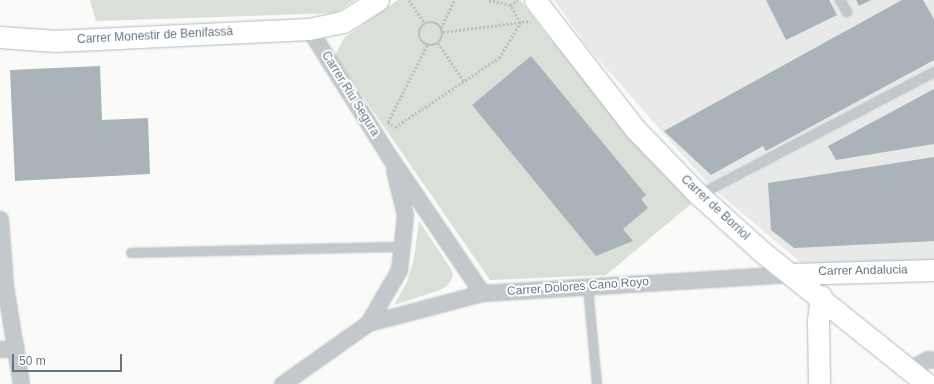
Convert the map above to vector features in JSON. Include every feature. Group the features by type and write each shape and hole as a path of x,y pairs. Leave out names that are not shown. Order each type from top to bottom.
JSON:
{"street":[{"name":"Carrer Monestir de Benifassà","path":"0,37 55,41 309,29 343,22 378,0"},
{"name":"Carrer de Borriol","path":"535,9 636,130 699,195 761,251 821,296 927,384"},
{"name":"Carrer Riu Segura","path":"309,29 391,159 482,293"},
{"path":"282,384 297,378 368,323 399,270 405,215 391,159"},
{"path":"405,215 427,213"},
{"path":"0,219 5,286 21,384"},
{"name":"Carrer Andalucia","path":"792,274 934,270"},
{"name":"Carrer Dolores Cano Royo","path":"368,323 482,293 792,274"},
{"path":"819,384 818,320 821,296"},
{"path":"0,349 16,349"},
{"path":"909,369 928,359 934,360"}],"lane":[{"path":"840,0 847,12"},
{"path":"699,195 934,72"},
{"path":"131,253 401,247"},
{"path":"588,287 597,384"}],"path":[{"path":"409,0 425,23"},
{"path":"441,28 454,0"},
{"path":"489,0 510,5 518,0"},
{"path":"510,5 520,23"},
{"path":"443,32 529,22 535,9"},
{"path":"438,43 427,45 422,42 418,35 419,29 425,23 435,22 443,32"},
{"path":"388,122 395,127 499,58 520,23"},
{"path":"438,43 443,32"},
{"path":"438,43 464,81"},
{"path":"375,134 386,128 427,45"}],"shaded area":[{"path":"90,0 355,0 335,13 96,21"},
{"path":"398,0 520,0 546,34 691,204 606,275 490,280 335,56 344,38"},
{"path":"554,0 934,0 934,264 806,267 710,186 590,50"},
{"path":"419,221 451,269 453,276 448,285 440,290 394,305 407,282 414,259"}],"building":[{"path":"766,0 829,0 837,15 786,40"},
{"path":"856,0 871,0 859,6"},
{"path":"902,0 923,0 934,19 934,60 766,151 763,146 711,175 664,131"},
{"path":"531,56 646,195 641,199 648,208 623,229 633,241 596,256 472,105"},
{"path":"100,66 102,120 148,118 150,174 15,181 10,70"},
{"path":"934,89 934,144 836,160 828,146"},
{"path":"934,157 934,241 794,248 771,230 768,183"}]}
